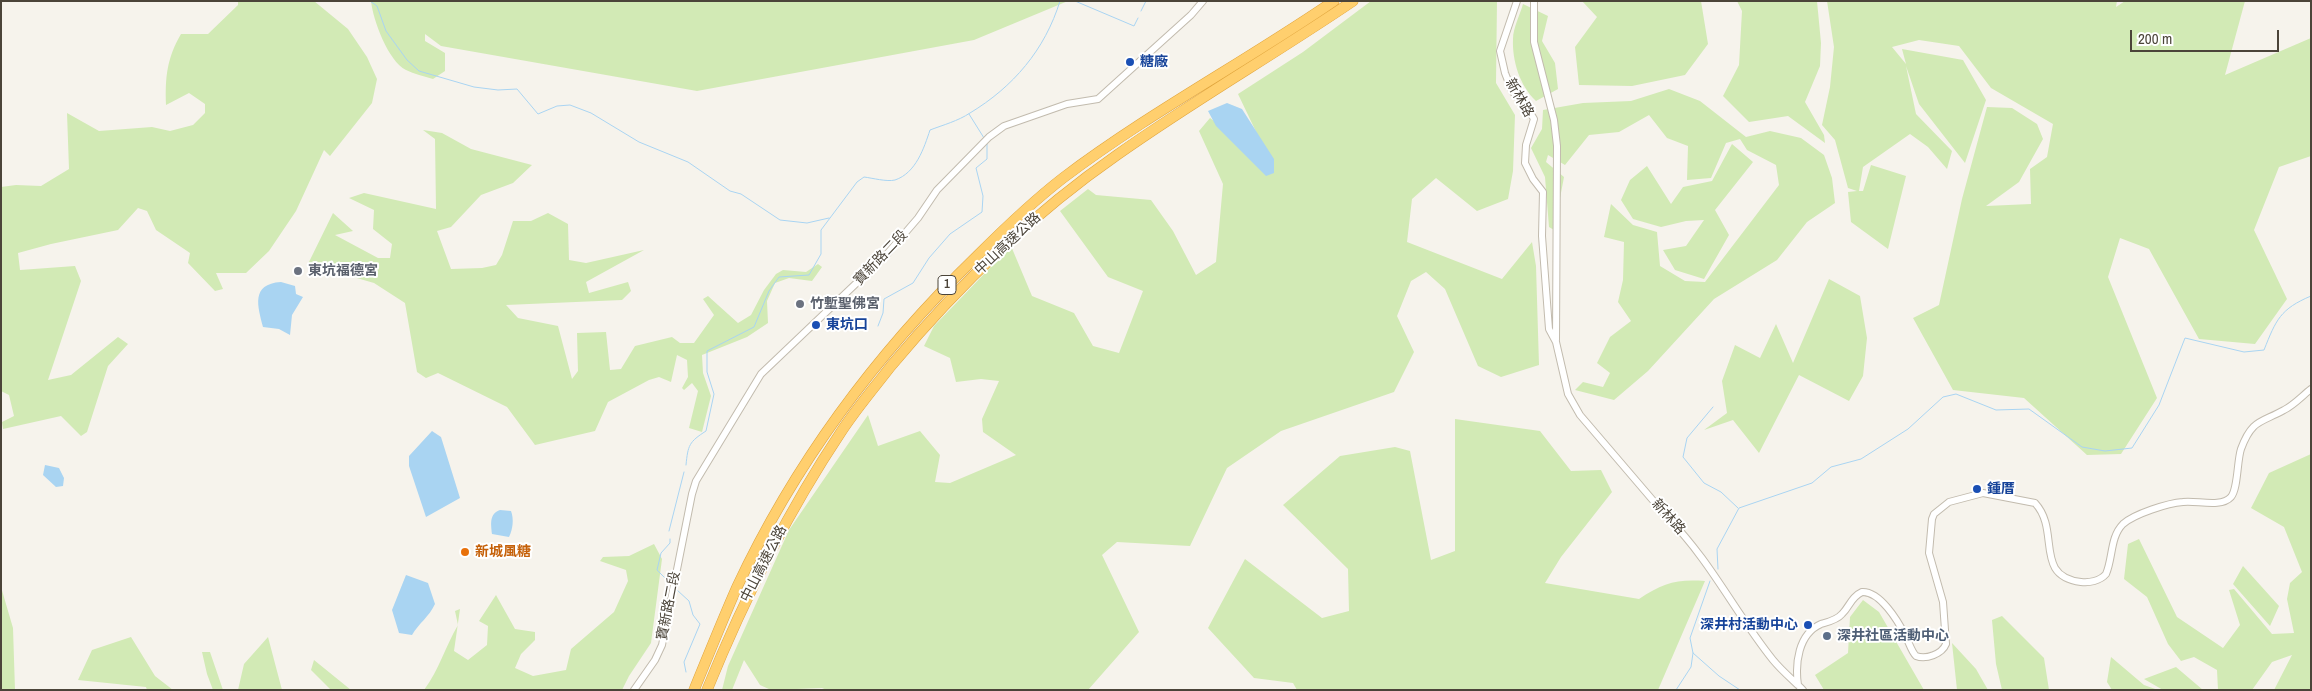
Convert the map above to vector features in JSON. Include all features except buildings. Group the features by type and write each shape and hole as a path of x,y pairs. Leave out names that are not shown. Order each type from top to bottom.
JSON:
{"highway":[{"name":"中山高速公路","path":"694,690 738,586 780,507 834,421 894,343 931,301 999,234 1060,180 1145,122 1334,1"},
{"name":"中山高速公路","path":"707,690 733,626 792,510 842,430 870,392 935,315 1018,232 1115,156 1352,1"}],"street":[{"name":"寶新路二段","path":"634,690 655,660 662,645 688,508 696,481 761,374 887,254 918,218 937,190 989,137 1004,126 1067,104 1098,99 1191,15 1203,1"},
{"name":"新林路","path":"1517,1 1513,17 1502,38 1500,51 1505,73 1512,90 1534,119 1526,145 1526,163 1533,179 1543,192 1542,236 1549,329 1556,342"},
{"name":"新林路","path":"1534,1 1534,42 1554,120 1557,146 1556,342 1568,394 1580,415 1668,518 1684,534 1774,661 1801,688"},
{"path":"1801,688 1796,668 1804,639 1812,629 1841,616 1853,598 1862,592 1870,593 1885,606 1900,626 1916,656 1928,658 1945,648 1944,602 1929,553 1932,519 1942,506 1956,499 1983,493 2035,503 2047,522 2048,544 2057,572 2067,580 2092,581 2106,574 2116,534 2132,518 2179,502 2222,502 2230,498 2233,492 2239,455 2250,431 2259,421 2286,409 2311,389"}],"green space":[{"path":"238,1 314,1 348,29 367,57 377,79 372,103 330,156 324,150 296,211 269,251 246,273 216,273 223,289 215,291 188,263 190,253 156,230 147,211 138,208 118,230 18,253 20,270 75,266 81,281 48,380 71,375 118,337 128,344 108,366 87,432 81,436 61,416 3,429 2,422 14,416 9,395 1,391 1,187 16,185 41,186 69,169 67,113 99,131 152,127 170,131 193,125 205,113 205,104 189,93 166,105 167,77 173,51 181,34 208,34 238,5"},
{"path":"371,1 1068,1 974,40 697,91 441,46 425,34 425,41 445,53 445,71 433,79 406,70 393,58 378,29"},
{"path":"1371,1 1497,1 1496,83 1515,115 1513,171 1508,199 1477,211 1436,178 1412,199 1407,242 1502,279 1532,242 1536,266 1539,365 1501,377 1478,366 1445,289 1426,272 1411,281 1397,316 1414,352 1394,392 1281,431 1227,468 1190,546 1117,542 1102,555 1139,632 1088,690 827,690 822,688 771,690 760,685 744,660 732,690 722,690 728,666 789,530 868,415 878,446 920,431 940,455 935,482 950,483 1016,455 983,432 982,419 999,381 981,379 956,382 950,358 924,346 934,326 1011,246 1032,296 1074,313 1093,346 1119,353 1143,291 1108,277 1060,211 1088,189 1096,195 1151,200 1173,231 1196,275 1216,262 1223,184 1199,131 1210,118 1253,150 1260,140 1238,94 1303,52"},
{"path":"1582,1 1701,1 1708,44 1685,75 1632,86 1579,85 1575,47 1597,17"},
{"path":"1737,1 1817,1 1821,43 1820,66 1805,102 1824,135 1825,143 1788,116 1749,122 1723,96 1739,65 1742,11"},
{"path":"1827,1 2117,1 2116,7 2125,1 2245,1 2225,75 2311,38 2311,156 2279,167 2254,230 2287,299 2255,344 2199,339 2149,249 2120,238 2108,277 2157,398 2121,454 2087,455 2024,398 1953,390 1913,318 1939,305 1962,199 1987,107 2012,108 2037,124 2043,139 2019,182 1986,206 2031,204 2030,169 2047,157 2053,124 1991,88 1959,46 1919,40 1892,47 1906,64 1902,49 1963,60 1986,100 1965,163 1919,104 1906,66 1916,114 1952,151 1947,169 1928,147 1910,134 1863,167 1859,191 1863,191 1871,165 1906,176 1888,249 1851,222 1848,192 1857,191 1848,188 1835,140 1822,125 1830,87 1834,47"},
{"path":"1523,4 1548,16 1542,41 1555,63 1558,89 1536,101 1521,81 1514,56 1513,35"},
{"path":"1669,89 1700,101 1746,137 1770,131 1801,138 1824,155 1832,178 1835,203 1807,222 1777,260 1714,299 1648,371 1614,400 1575,390 1583,382 1603,387 1610,373 1597,363 1610,337 1631,321 1618,302 1623,280 1624,242 1604,237 1611,204 1633,225 1657,232 1660,266 1685,281 1705,282 1779,185 1776,165 1747,150 1740,139 1726,143 1711,178 1687,180 1688,146 1667,138 1649,115 1619,132 1589,135 1565,165 1548,155 1546,162 1564,177 1554,230 1549,227 1545,177 1531,148 1542,129 1543,110 1583,103 1631,101"},
{"path":"423,130 442,133 471,149 532,165 513,183 481,195 451,227 437,231 451,269 482,268 496,265 502,255 513,221 531,221 548,213 568,224 569,260 586,263 644,250 586,282 589,293 628,282 631,291 622,300 506,305 518,318 558,326 572,379 578,371 577,333 606,332 610,370 621,369 635,346 672,337 680,343 694,343 714,315 703,299 708,296 738,323 751,315 764,290 776,274 783,270 806,272 818,264 822,267 812,281 789,278 775,283 767,301 768,323 747,337 702,355 703,373 711,396 702,432 689,428 698,391 692,383 684,390 682,388 688,377 687,360 677,355 671,382 659,377 649,380 608,402 595,431 535,445 507,407 438,373 426,378 417,372 405,303 374,283 308,264 333,213 353,231 335,235 378,258 390,258 392,244 373,229 374,210 349,198 364,193 436,209 435,139"},
{"path":"1732,144 1753,162 1715,210 1729,235 1704,279 1675,270 1663,250 1686,246 1704,220 1686,221 1661,227 1633,219 1621,200 1630,180 1647,166 1671,204 1683,187 1712,181"},
{"path":"1829,279 1860,296 1867,338 1863,376 1849,401 1799,375 1759,453 1733,420 1704,430 1727,413 1722,381 1735,345 1760,358 1776,324 1793,363"},
{"path":"1455,419 1540,431 1571,471 1601,470 1612,492 1561,557 1545,583 1639,599 1655,589 1670,583 1705,581 1658,690 1297,690 1293,683 1254,678 1208,628 1245,559 1322,618 1349,611 1348,569 1283,505 1340,456 1395,447 1410,451 1431,560 1455,551"},
{"path":"2311,454 2311,690 2274,690 2292,655 2272,662 2252,690 2218,690 2217,670 2194,657 2181,661 2168,644 2147,597 2124,579 2128,544 2139,539 2177,617 2223,648 2240,625 2229,590 2234,589 2272,634 2294,633 2287,599 2290,583 2302,572 2284,527 2251,508 2269,473"},
{"path":"654,544 662,559 651,643 622,690 424,690 458,626 454,651 468,660 487,645 488,626 479,621 496,595 515,629 535,632 535,640 521,654 515,668 533,676 566,670 571,649 614,612 628,581 626,570 600,561 603,557 629,556"},
{"path":"2243,566 2279,606 2270,626 2233,584"},
{"path":"1,587 13,628 15,690 1,690"},
{"path":"1863,600 1879,612 1924,690 1824,690 1815,675 1848,653 1850,617"},
{"path":"460,609 458,624 455,611"},
{"path":"2002,616 2044,658 2049,690 2002,690 1996,664 1992,620"},
{"path":"131,637 155,676 173,690 147,690 146,687 78,680 92,650"},
{"path":"268,637 282,690 238,690 244,664"},
{"path":"1952,643 1976,669 1988,690 1957,690"},
{"path":"202,652 210,652 223,690 213,690"},
{"path":"2111,657 2144,685 2158,690 2112,690 2107,682"},
{"path":"314,660 351,690 331,690 311,670"},
{"path":"2176,667 2203,690 2163,690 2144,679"}],"water":[{"path":"1227,103 1242,109 1274,159 1274,173 1266,176 1216,126 1208,111"},
{"path":"281,282 295,286 296,294 303,297 292,315 290,335 279,329 263,327 259,312 258,298 260,292 264,287"},
{"path":"432,431 441,437 460,498 426,517 409,466 409,456"},
{"path":"45,465 59,468 64,478 63,486 56,487 43,475"},
{"path":"500,510 511,511 513,517 509,537 492,534 492,517"},
{"path":"406,575 428,583 435,604 412,635 399,633 392,610"}],"waterway":[{"path":"370,1 377,6 386,31 407,60 419,71 474,87 498,90 517,89 538,114 557,106 570,105 591,113 639,142 688,162 730,191 741,194 780,220 807,223 829,218"},
{"path":"686,465 690,445 706,431 714,394 707,372 707,351 754,327 769,291 779,277 809,275 821,254 821,230 857,182 864,177 884,180 895,180 902,177 914,166 930,130 970,113 986,103 1013,79 1026,66 1046,36 1060,1"},
{"path":"1075,1 1134,26 1138,18"},
{"path":"1141,11 1146,1"},
{"path":"969,114 984,138"},
{"path":"878,326 883,313 884,299 913,283 929,258 950,234 982,212 983,196 976,168 987,159 987,144"},
{"path":"1718,569 1717,549 1739,508 1812,483 1831,467 1861,459 1908,429 1943,397 1956,394 1996,410 2029,409 2082,447 2105,451 2132,448 2159,405 2185,338 2244,352 2264,350 2280,317 2292,306 2311,296"},
{"path":"1713,407 1687,438 1683,457 1704,483 1721,492 1738,508"},
{"path":"669,531 684,472"},
{"path":"670,539 670,543 661,553 657,570 670,583"},
{"path":"1710,581 1690,638 1693,653 1719,676 1740,690"},
{"path":"677,590 689,601 693,615 700,624 684,662 686,672"},
{"path":"1676,690 1691,667 1693,653"}],"place":[{"name":"糖廠","path":"1130,62"},
{"name":"東坑福德宮","path":"298,271"},
{"name":"竹塹聖佛宮","path":"800,304"},
{"name":"東坑口","path":"816,325"},
{"name":"鍾厝","path":"1977,489"},
{"name":"新城風糖","path":"465,552"},
{"name":"深井村活動中心","path":"1808,625"},
{"name":"深井社區活動中心","path":"1827,636"}]}
